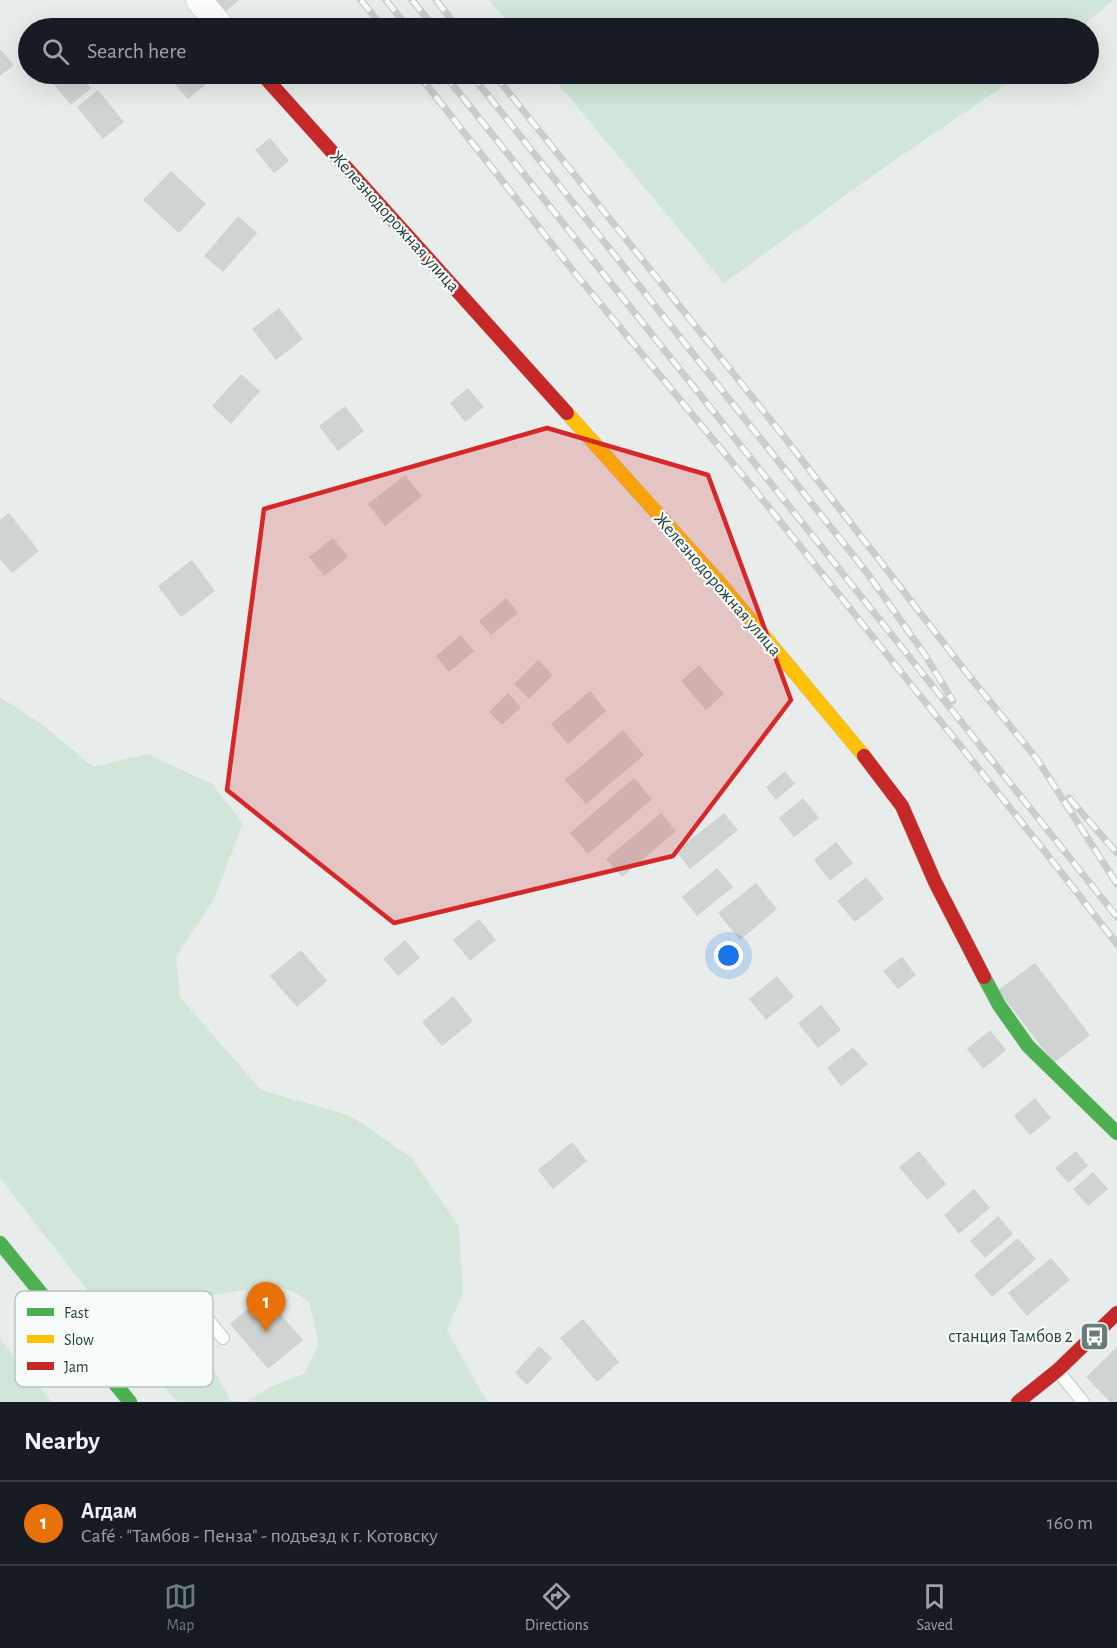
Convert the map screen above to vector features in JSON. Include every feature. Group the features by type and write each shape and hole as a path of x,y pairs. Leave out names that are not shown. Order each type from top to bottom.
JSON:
{"street":[{"path":"199,0 214,18"},
{"name":"Железнодорожная улица","path":"271,84 719,582 876,771 902,806 935,882 999,1005 1028,1046 1117,1133"},
{"path":"0,1243 39,1291"},
{"path":"1018,1402 1058,1370 1117,1313"},
{"path":"118,1387 130,1402"}],"lane":[{"path":"213,1326 223,1338"},
{"path":"1058,1370 1083,1402"}],"highlighted area":[{"path":"547,428 708,475 791,700 673,856 394,923 227,790 264,509"}],"green space":[{"path":"489,0 1114,0 1092,18 504,18"},
{"path":"558,84 1006,84 882,169 724,283"},
{"path":"0,697 43,725 93,767 147,754 212,784 243,823 214,899 176,957 180,997 261,1090 351,1116 412,1158 459,1227 463,1293 447,1330 489,1402 247,1402 270,1387 305,1373 319,1344 309,1302 292,1291 269,1285 213,1295 213,1291 88,1291 0,1178"},
{"path":"0,1339 15,1357 15,1387 40,1387 52,1402 0,1402"},
{"path":"213,1369 231,1401 243,1402 177,1402 164,1387 213,1387"}],"building":[{"path":"215,0 239,0 225,12"},
{"path":"0,49 14,65 0,76"},
{"path":"54,84 88,84 91,88 71,105"},
{"path":"175,84 206,84 188,99"},
{"path":"98,90 124,122 103,139 77,107"},
{"path":"270,138 289,161 274,173 255,150"},
{"path":"171,171 206,204 179,233 143,200"},
{"path":"238,216 257,233 223,272 204,256"},
{"path":"279,308 303,339 276,360 252,329"},
{"path":"241,374 260,391 231,424 212,406"},
{"path":"468,388 484,407 465,422 450,403"},
{"path":"345,406 364,431 338,451 319,426"},
{"path":"405,475 422,496 385,526 368,504"},
{"path":"9,513 39,551 12,573 0,559 0,520"},
{"path":"333,538 348,557 324,576 309,557"},
{"path":"192,560 215,591 181,617 158,586"},
{"path":"506,598 518,613 491,635 479,621"},
{"path":"461,635 474,651 449,672 436,656"},
{"path":"538,660 553,675 529,699 514,684"},
{"path":"699,665 724,694 706,710 681,681"},
{"path":"590,691 606,711 568,744 551,724"},
{"path":"508,693 521,707 502,725 489,712"},
{"path":"623,730 644,755 586,804 565,780"},
{"path":"785,771 795,784 776,800 766,787"},
{"path":"634,778 652,799 588,854 570,833"},
{"path":"803,798 819,818 794,837 779,818"},
{"path":"661,813 676,831 622,877 606,859"},
{"path":"724,813 738,830 690,869 676,851"},
{"path":"836,842 853,863 830,881 814,860"},
{"path":"717,868 733,887 697,916 682,897"},
{"path":"866,877 884,899 855,922 837,901"},
{"path":"756,883 777,909 740,940 718,913"},
{"path":"479,919 496,940 470,961 453,940"},
{"path":"405,940 420,958 398,976 383,959"},
{"path":"301,950 327,981 297,1007 270,976"},
{"path":"902,957 916,975 898,989 883,971"},
{"path":"1035,963 1090,1035 1054,1063 998,990"},
{"path":"777,976 794,997 766,1020 749,999"},
{"path":"453,996 473,1021 442,1046 422,1022"},
{"path":"821,1005 841,1030 818,1048 798,1023"},
{"path":"990,1030 1006,1050 983,1069 967,1049"},
{"path":"853,1047 868,1064 841,1086 827,1068"},
{"path":"1035,1098 1051,1118 1030,1135 1014,1116"},
{"path":"572,1142 587,1161 553,1189 538,1170"},
{"path":"919,1151 946,1184 927,1200 899,1167"},
{"path":"1076,1151 1088,1166 1068,1183 1055,1168"},
{"path":"1093,1172 1108,1189 1088,1206 1073,1189"},
{"path":"974,1189 990,1208 959,1234 944,1215"},
{"path":"998,1216 1013,1234 985,1258 970,1241"},
{"path":"1018,1238 1036,1259 992,1297 974,1275"},
{"path":"1051,1258 1070,1280 1027,1316 1008,1293"},
{"path":"264,1295 303,1340 268,1369 230,1324"},
{"path":"583,1319 619,1362 597,1382 560,1338"},
{"path":"539,1346 552,1358 527,1385 515,1373"},
{"path":"1117,1347 1117,1402 1110,1402 1086,1377"}],"railway":[{"path":"361,0 375,18"},
{"path":"386,0 400,18"},
{"path":"412,0 427,18"},
{"path":"436,0 450,18"},
{"path":"426,84 574,272 755,490 1117,944"},
{"path":"452,84 1117,917"},
{"path":"479,84 868,574 925,655 953,701"},
{"path":"502,84 781,433 966,672 1037,759 1117,884"},
{"path":"1069,798 1117,853"}],"traffic: fast":[{"path":"984,977 999,1005 1028,1046 1117,1133"},
{"path":"0,1243 39,1291"},
{"path":"118,1387 130,1402"}],"traffic: slow":[{"path":"567,413 719,582 864,756"}],"traffic: jam":[{"path":"271,84 567,413"},
{"path":"864,756 902,806 935,882 984,977"},
{"path":"1018,1402 1058,1370 1117,1313"}],"place":[{"name":"Агдам","path":"266,1332"},
{"name":"станция Тамбов 2","path":"1094,1336"}]}
